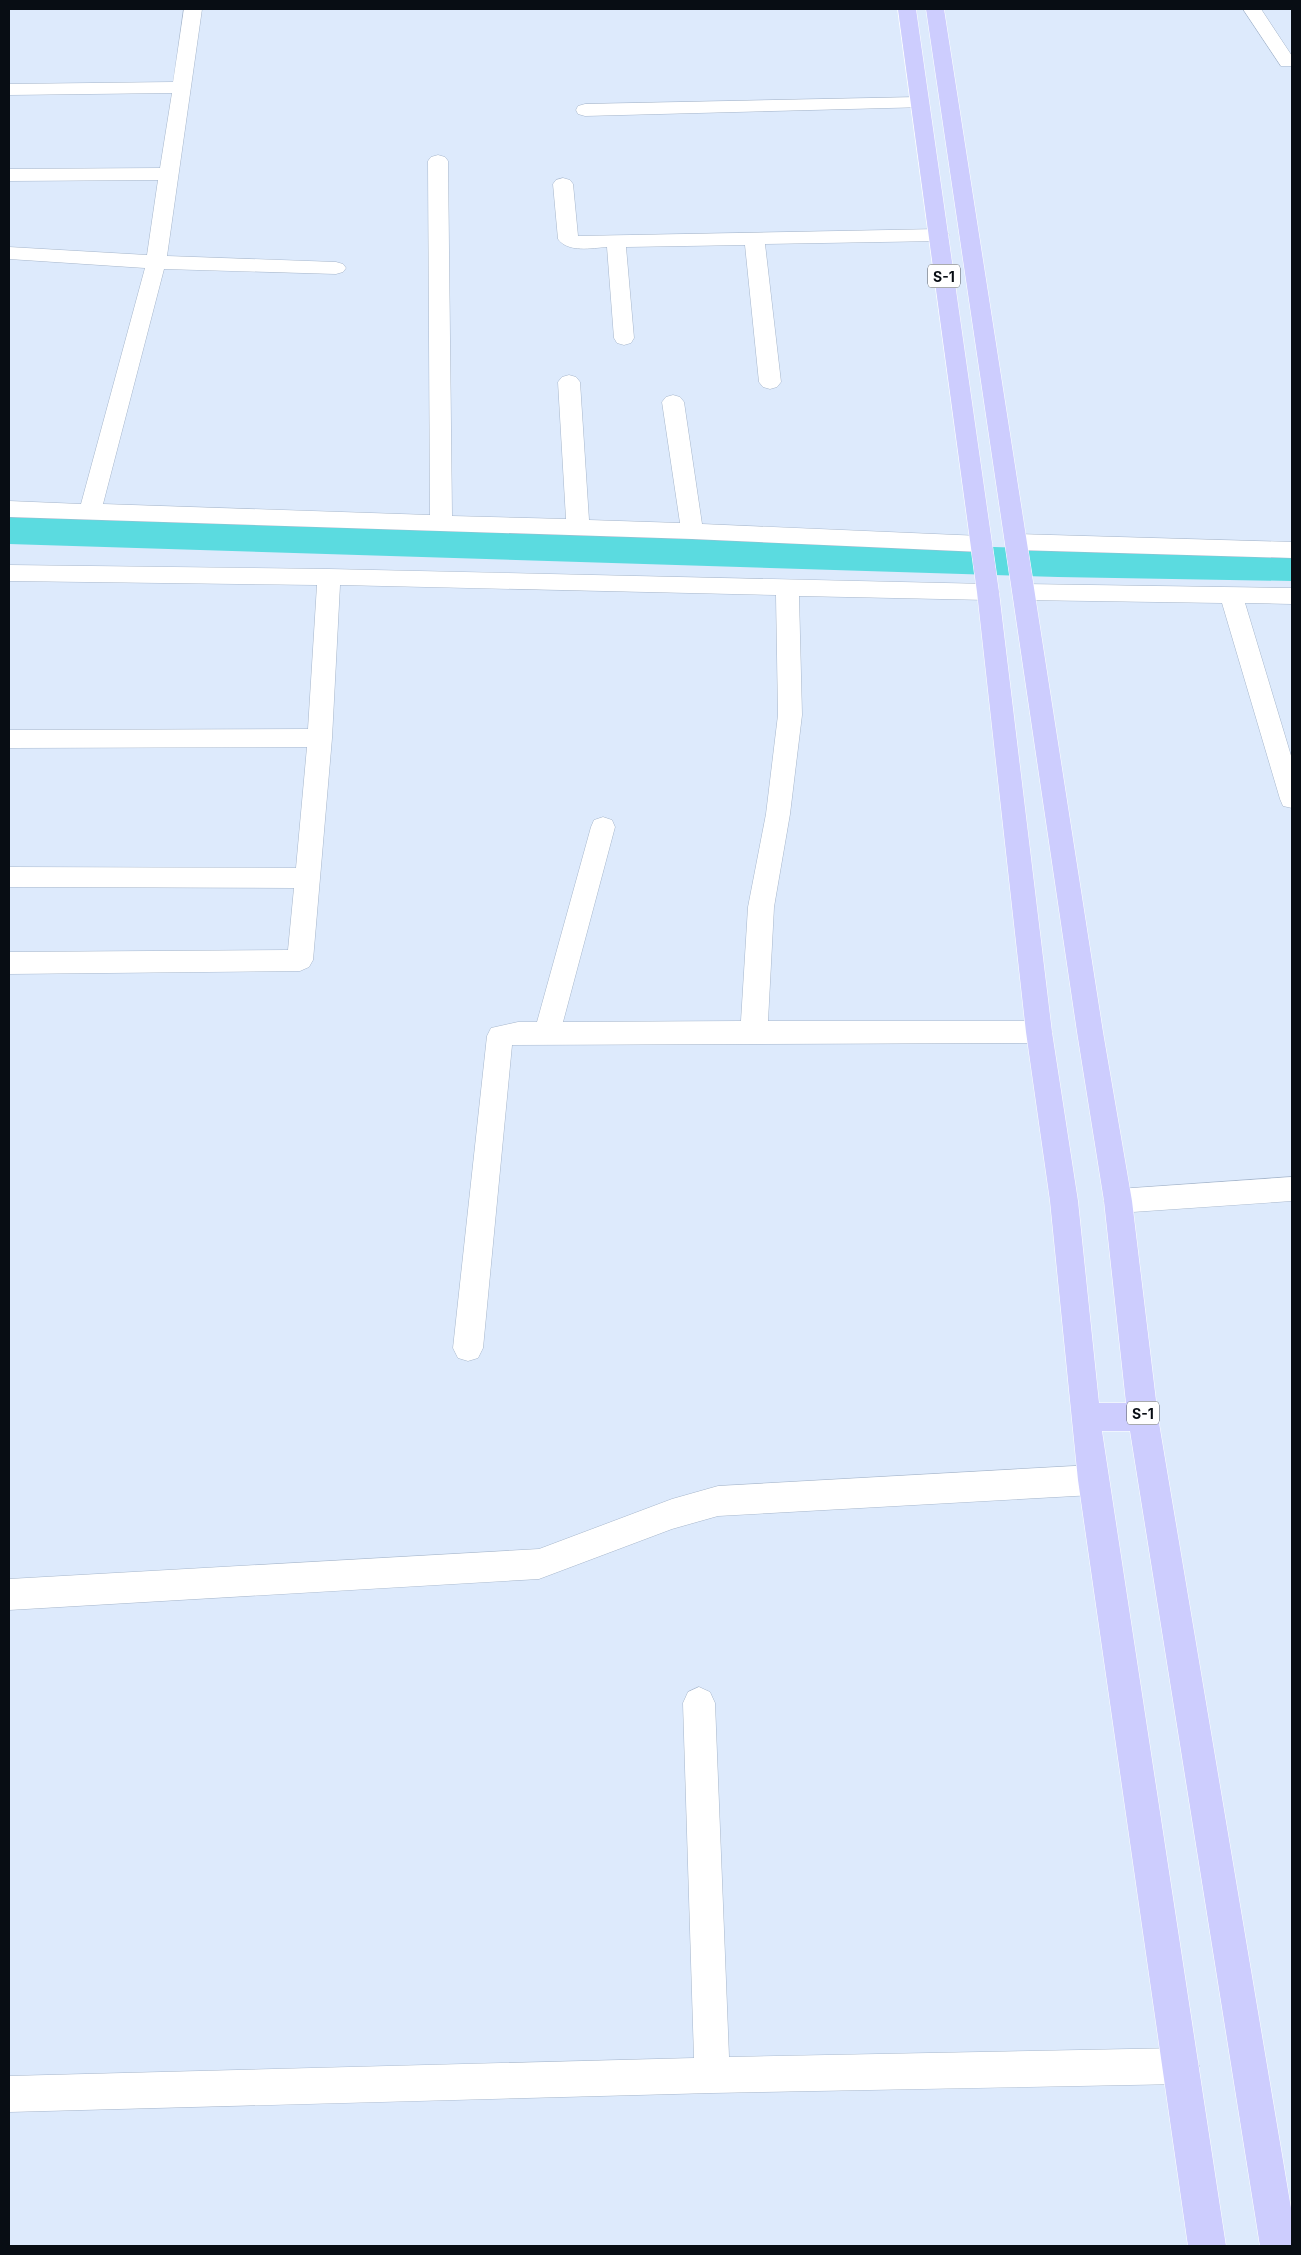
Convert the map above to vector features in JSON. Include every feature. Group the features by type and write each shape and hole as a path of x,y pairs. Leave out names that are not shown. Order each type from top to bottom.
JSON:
{"main road":[{"name":"S-1","path":"907,9 982,544 1039,1032 1064,1201 1093,1480 1208,2246"},
{"name":"S-1","path":"936,9 1090,1032 1118,1201 1143,1417 1279,2246"},
{"path":"1085,1417 1143,1417"}],"street":[{"path":"90,512 156,262 193,9"},
{"path":"1252,9 1290,65"},
{"path":"9,89 183,87"},
{"path":"585,110 920,103"},
{"path":"438,161 441,523"},
{"path":"9,175 168,174"},
{"path":"563,184 568,239 574,242 939,235"},
{"path":"754,240 770,382"},
{"path":"616,242 624,338"},
{"path":"9,253 156,262 336,268"},
{"path":"569,382 578,528"},
{"path":"673,402 692,531"},
{"path":"9,509 692,531 982,544"},
{"path":"1017,542 1292,550"},
{"path":"9,573 787,586 987,585"},
{"path":"9,962 300,960 320,738 329,577"},
{"path":"1023,585 1292,596"},
{"path":"754,1034 762,907 778,814 790,716 787,586"},
{"path":"1231,595 1292,799"},
{"path":"9,739 320,738"},
{"path":"546,1033 603,827"},
{"path":"9,877 308,878"},
{"path":"468,1348 500,1036 518,1033 1039,1032"},
{"path":"1118,1201 1292,1189"},
{"path":"9,1595 540,1564 672,1514 718,1501 1093,1480"},
{"path":"700,1703 712,2075"},
{"path":"9,2094 712,2075 1181,2066"}],"waterway":[{"path":"9,530 1058,563 1292,567"}]}
